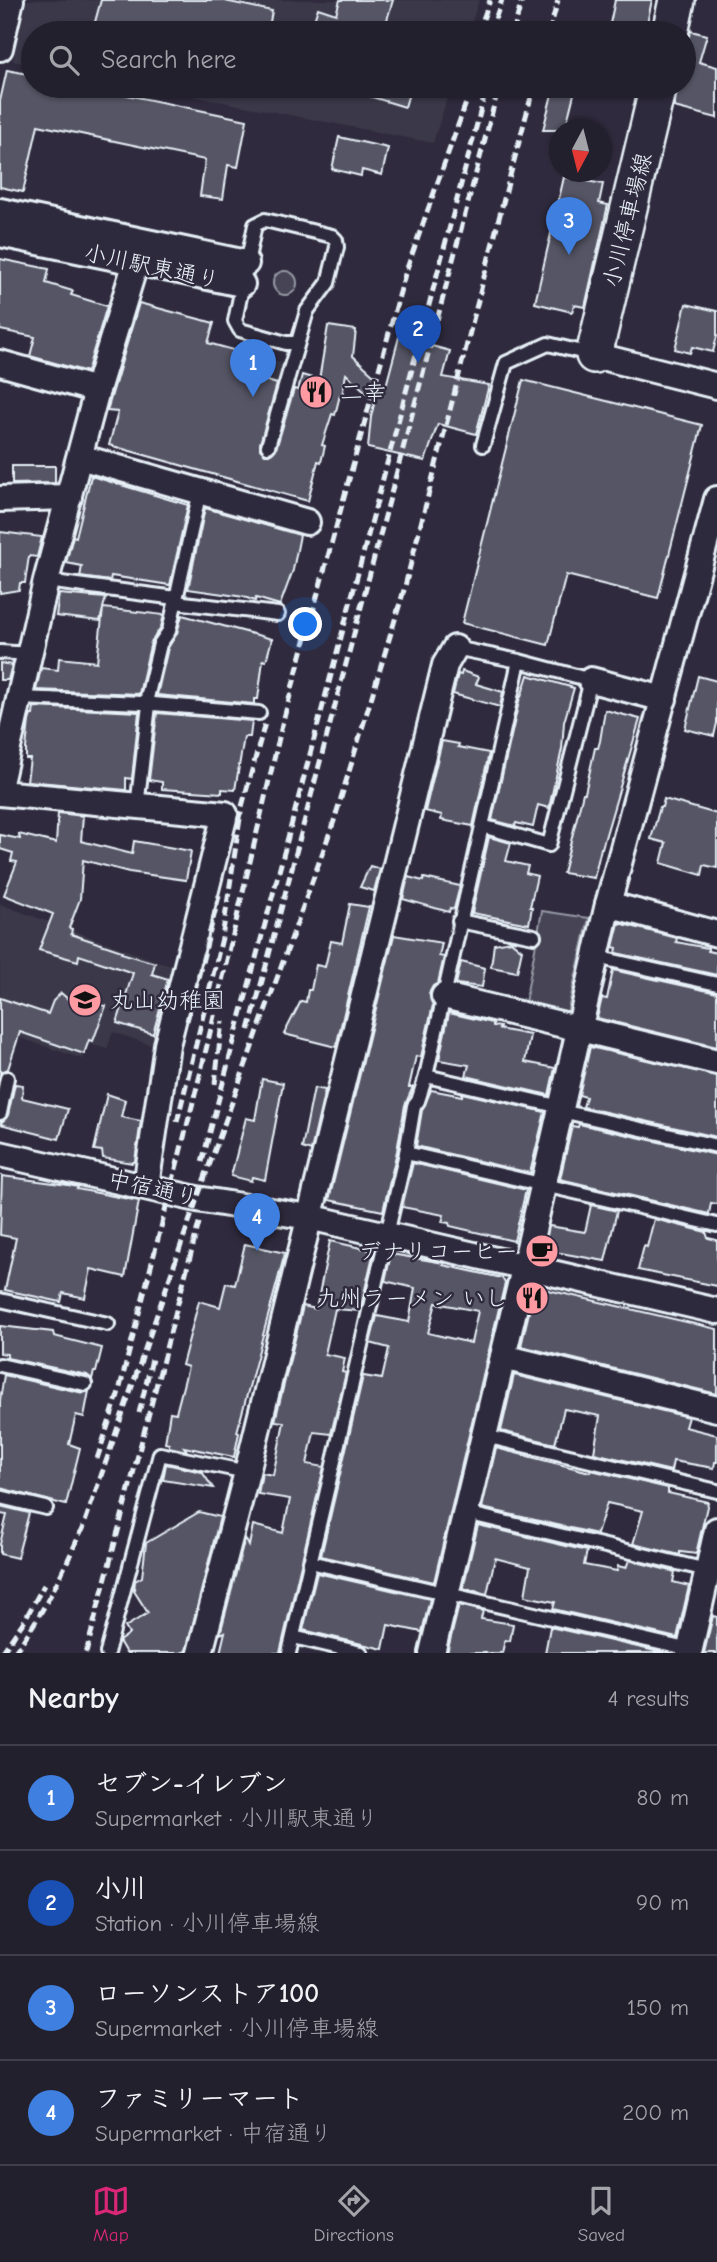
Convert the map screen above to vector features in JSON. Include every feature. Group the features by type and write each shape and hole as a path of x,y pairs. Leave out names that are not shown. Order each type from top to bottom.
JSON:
{"main road":[{"path":"673,21 677,0"},
{"name":"小川停車場線","path":"594,355 655,98"}],"street":[{"path":"0,48 11,0"},
{"name":"小川駅東通り","path":"0,211 139,252"},
{"name":"小川駅東通り","path":"0,234 139,252 244,274"},
{"path":"0,783 46,581 97,390 139,252"},
{"path":"594,355 717,386"},
{"path":"0,363 97,390"},
{"path":"80,457 307,522"},
{"path":"0,499 69,498"},
{"path":"432,1653 525,1267 608,904 717,499"},
{"path":"200,1653 445,665 455,648"},
{"path":"591,680 664,699"},
{"path":"0,793 225,814 167,1045 146,1186"},
{"path":"608,904 717,934"},
{"path":"444,996 717,1062"},
{"name":"中宿通り","path":"0,1154 197,1199 309,1217 387,1234 717,1311"},
{"path":"503,1357 717,1409"},
{"path":"690,1651 717,1530"}],"lane":[{"path":"244,274 255,225 260,221 332,236 336,240 337,247 328,283 307,311 296,342 268,446"},
{"name":"小川駅東通り","path":"244,274 235,321 240,330 286,343 296,342"},
{"path":"483,445 506,363 548,344 594,355"},
{"path":"137,807 149,705 147,698 160,644 169,631 200,491"},
{"path":"46,581 278,614"},
{"path":"455,648 591,680 550,845 482,826"},
{"path":"0,652 30,654"},
{"path":"289,1653 406,1153 414,1106 426,1076 519,661"},
{"path":"20,698 260,713"},
{"path":"459,920 534,936"},
{"path":"596,957 717,984"},
{"path":"426,1076 561,1107 570,1113 717,1146"},
{"path":"0,1113 7,1078"},
{"path":"406,1153 717,1225"},
{"path":"0,1300 108,1324"},
{"path":"0,1365 85,1384"},
{"path":"485,1436 717,1491"},
{"path":"107,1653 160,1454 247,1472"},
{"path":"0,1497 47,1508"},
{"path":"466,1513 707,1570"},
{"path":"310,1562 690,1651"},
{"path":"293,1637 361,1653"}],"shaded area":[{"path":"27,0 479,0 472,21 22,21"},
{"path":"21,26 21,63 13,61"},
{"path":"202,98 447,98 433,143"},
{"path":"280,271 290,271 297,278 297,288 290,295 280,295 273,288 273,278"},
{"path":"242,352 280,362 285,372 264,441 232,432 223,413"},
{"name":"丸山幼稚園","path":"0,904 179,969 159,1048 113,1032 107,1049 89,1044 82,1059 0,1031"},
{"path":"542,911 589,918 566,1018 524,1008"}],"building":[{"path":"101,0 220,0 272,11 270,21 95,21"},
{"path":"340,0 393,0 387,21 314,21 318,8 336,14"},
{"path":"615,0 652,0 648,21 611,21"},
{"path":"696,32 707,35 699,62 717,67 717,118 674,107 676,98 696,98"},
{"path":"7,70 21,73 21,98 142,98 247,120 238,167 228,165 223,199 200,196 205,160 38,125 23,192 0,187 0,101"},
{"path":"375,98 408,98 405,107"},
{"path":"551,98 573,98 568,119 549,119 549,130 543,130"},
{"path":"339,137 388,148 382,175 362,170 361,176 332,169"},
{"path":"563,182 603,184 599,203 608,205 585,307 574,305 572,312 535,303"},
{"path":"0,259 49,269 46,283 73,291 71,295 107,306 87,372 30,356 35,337 0,330"},
{"path":"139,303 214,323 208,343 237,351 232,370 277,384 260,444 260,449 265,454 271,454 276,449 294,389 298,390 302,375 319,380 328,326 356,330 353,356 386,386 399,337 450,351 443,377 489,385 476,434 438,424 425,461 368,448 375,400 346,374 342,396 340,395 335,415 332,414 322,445 325,446 321,462 318,461 308,501 109,445 118,412 107,411"},
{"path":"686,304 717,311 717,336 713,352 692,347 690,353 675,349"},
{"path":"523,380 702,425 658,598 566,575 548,645 462,623"},
{"path":"12,466 55,466 55,483 12,484"},
{"path":"91,476 188,505 170,585 111,576 110,581 80,577 82,566 66,563 73,536 76,537"},
{"path":"205,508 300,535 293,570 280,605 256,598 255,601 188,589"},
{"path":"0,532 42,537 37,557 29,556 25,583 20,583 19,590 0,593"},
{"path":"59,594 106,598 103,608 164,615 161,627 151,642 139,694 36,690 41,668 58,670 59,658 97,662 103,609 100,621 56,616"},
{"path":"182,615 272,639 266,661 263,660 258,699 254,699 254,704 157,695 168,648 177,633"},
{"path":"0,663 12,665 8,680 0,680"},
{"path":"462,671 479,677 476,684 503,692 500,707 453,694 458,674 461,675"},
{"path":"528,675 574,688 564,722 562,749 549,808 538,805 533,827 492,820 520,697"},
{"path":"698,676 717,681 717,723 714,736 685,729"},
{"path":"34,707 139,712 132,779 126,778 126,790 27,781 30,759 26,759 26,748 29,721"},
{"path":"605,710 640,719 594,878 563,873 595,748 598,748 600,741"},
{"path":"157,713 252,721 250,737 244,737 235,790 222,789 222,793 162,789 162,782 149,780"},
{"path":"442,741 489,753 473,826 441,820 442,815 425,811"},
{"path":"664,799 717,814 717,868 704,865 702,875 661,863 666,843 651,839"},
{"path":"58,813 83,816 81,841 132,854 134,841 191,851 186,880 129,872 83,860 80,899 69,928 72,929 71,934 155,963 152,974 168,979 153,1034 117,1023 133,973 79,955 78,961 39,950 53,914 4,895 17,862 11,861 13,853 0,849 0,835 20,839 19,834 56,843"},
{"path":"489,837 511,843 506,861 528,866 526,873 537,876 529,924 472,913"},
{"path":"370,866 380,869 374,891 360,887"},
{"path":"408,877 460,886 454,909 450,908 449,912 403,899"},
{"path":"350,904 369,907 336,1047 284,1034 301,1001 306,1002 316,965 325,967 331,941 342,943"},
{"path":"619,923 677,938 676,942 708,948 708,951 717,953 717,975 616,953 617,948 613,947"},
{"path":"394,935 442,943 439,956 444,957 438,983 429,993 433,1005 421,1057 416,1056 409,1087 413,1087 405,1105 383,1211 329,1200"},
{"path":"511,941 522,950 517,972 491,967 494,944"},
{"path":"461,962 485,968 482,987 456,984"},
{"path":"613,970 717,993 717,1047 597,1018 602,998 607,999"},
{"path":"61,993 69,1000 106,1006 93,1041 89,1040 84,1054 20,1032 8,1069 0,1073 0,998 48,1014 53,1001"},
{"path":"449,1013 493,1023 493,1026 500,1027 499,1029 530,1035 525,1062 555,1068 549,1095 466,1076 469,1065 439,1060"},
{"path":"590,1047 717,1076 717,1137 583,1107 586,1097 579,1095"},
{"path":"262,1079 283,1083 265,1180 252,1177 251,1181 231,1176 246,1118 255,1120"},
{"path":"15,1084 23,1085 22,1098 68,1109 59,1139 0,1124 8,1115"},
{"path":"314,1088 325,1090 311,1151 302,1148"},
{"path":"431,1090 462,1096 462,1093 545,1112 530,1173 416,1146 422,1110"},
{"path":"107,1094 125,1100 121,1117 141,1121 135,1161 132,1163 103,1158 102,1151 94,1150"},
{"path":"579,1124 717,1155 717,1204 711,1203 709,1214 560,1179 572,1126 578,1127"},
{"path":"413,1163 526,1190 514,1241 450,1226 449,1223 442,1222 444,1215 402,1207"},
{"path":"2,1176 68,1185 139,1201 125,1277 91,1269 85,1298 63,1293 61,1302 5,1290 16,1238 0,1235"},
{"path":"591,1205 617,1211 605,1261 544,1250 549,1226 585,1232"},
{"path":"654,1219 706,1232 708,1238 717,1240 717,1286 638,1270"},
{"path":"330,1241 374,1251 360,1311 335,1309 325,1354 345,1358 342,1372 346,1373 331,1434 314,1432 307,1464 324,1467 280,1653 220,1653 225,1632 220,1634 245,1538 249,1546 253,1525 283,1533 290,1499 258,1494 262,1473 273,1475 284,1422 275,1421 303,1306 316,1309"},
{"path":"245,1244 285,1253 237,1432 239,1433 234,1457 184,1447 187,1451 169,1447 169,1444 165,1443 170,1412 176,1413 188,1367 182,1365 199,1301 220,1307 226,1283 235,1285"},
{"path":"391,1254 444,1263 443,1265 502,1278 505,1283 434,1582 321,1556 363,1376 382,1379 389,1348 370,1343 377,1316 409,1322 415,1288 385,1281","holes":["436,1303 478,1311 471,1343 428,1333"]},
{"path":"535,1287 717,1329 717,1394 521,1346"},
{"path":"0,1326 53,1332 54,1336 102,1348 96,1372 92,1379 87,1375 7,1358 7,1354 0,1353"},
{"path":"4,1375 83,1393 89,1391 84,1417 76,1415 69,1444 80,1448 66,1505 0,1488 0,1400"},
{"path":"514,1375 688,1417 685,1427 717,1435 717,1462 714,1468 673,1461 671,1471 594,1453 600,1416 564,1409 555,1444 501,1431"},
{"path":"496,1448 668,1488 668,1493 708,1502 696,1554 680,1552 680,1555 633,1544 643,1511 607,1503 597,1534 482,1508"},
{"path":"166,1464 202,1472 213,1488 163,1480"},
{"path":"0,1506 29,1513 17,1558 0,1554 7,1515 0,1514"},
{"path":"199,1512 220,1517 186,1651 126,1653 119,1641 129,1634 125,1627 148,1613 134,1591 135,1581 142,1577 146,1543"},
{"path":"478,1525 587,1551 584,1565 617,1571 618,1566 626,1568 629,1560 675,1572 673,1582 689,1586 677,1638 553,1609 555,1602 525,1596 530,1567 495,1558 487,1594 463,1588"},
{"path":"317,1573 430,1599 422,1632 388,1625 383,1649 303,1630"},
{"path":"459,1605 483,1611 481,1619 513,1624 510,1641 505,1640 502,1653 447,1653"},
{"path":"713,1616 717,1617 717,1653 704,1653"},
{"path":"550,1627 664,1653 545,1653"}],"railway":[{"path":"482,21 490,0"},
{"path":"494,21 502,0"},
{"path":"516,21 522,0"},
{"path":"552,21 558,0"},
{"path":"97,1459 118,1395 201,1071 282,725 405,274 468,98"},
{"path":"202,1162 484,98"},
{"path":"249,1030 496,98"},
{"path":"14,1653 53,1590 85,1522 197,1199 334,821 404,590 531,98"},
{"path":"238,821 265,723"},
{"path":"177,1122 222,938 241,812"},
{"path":"187,1021 220,892"},
{"path":"215,1084 222,1021"},
{"path":"86,1653 200,1219"},
{"path":"139,1413 153,1355"},
{"path":"2,1653 44,1585"}],"place":[{"name":"ローソンストア100","path":"569,255"},
{"name":"小川","path":"418,363"},
{"name":"二幸","path":"316,392"},
{"name":"セブン-イレブン","path":"253,397"},
{"name":"丸山幼稚園","path":"85,1000"},
{"name":"ファミリーマート","path":"257,1251"},
{"name":"デナリコーヒー","path":"542,1251"},
{"name":"九州ラーメン いし","path":"532,1298"}]}
